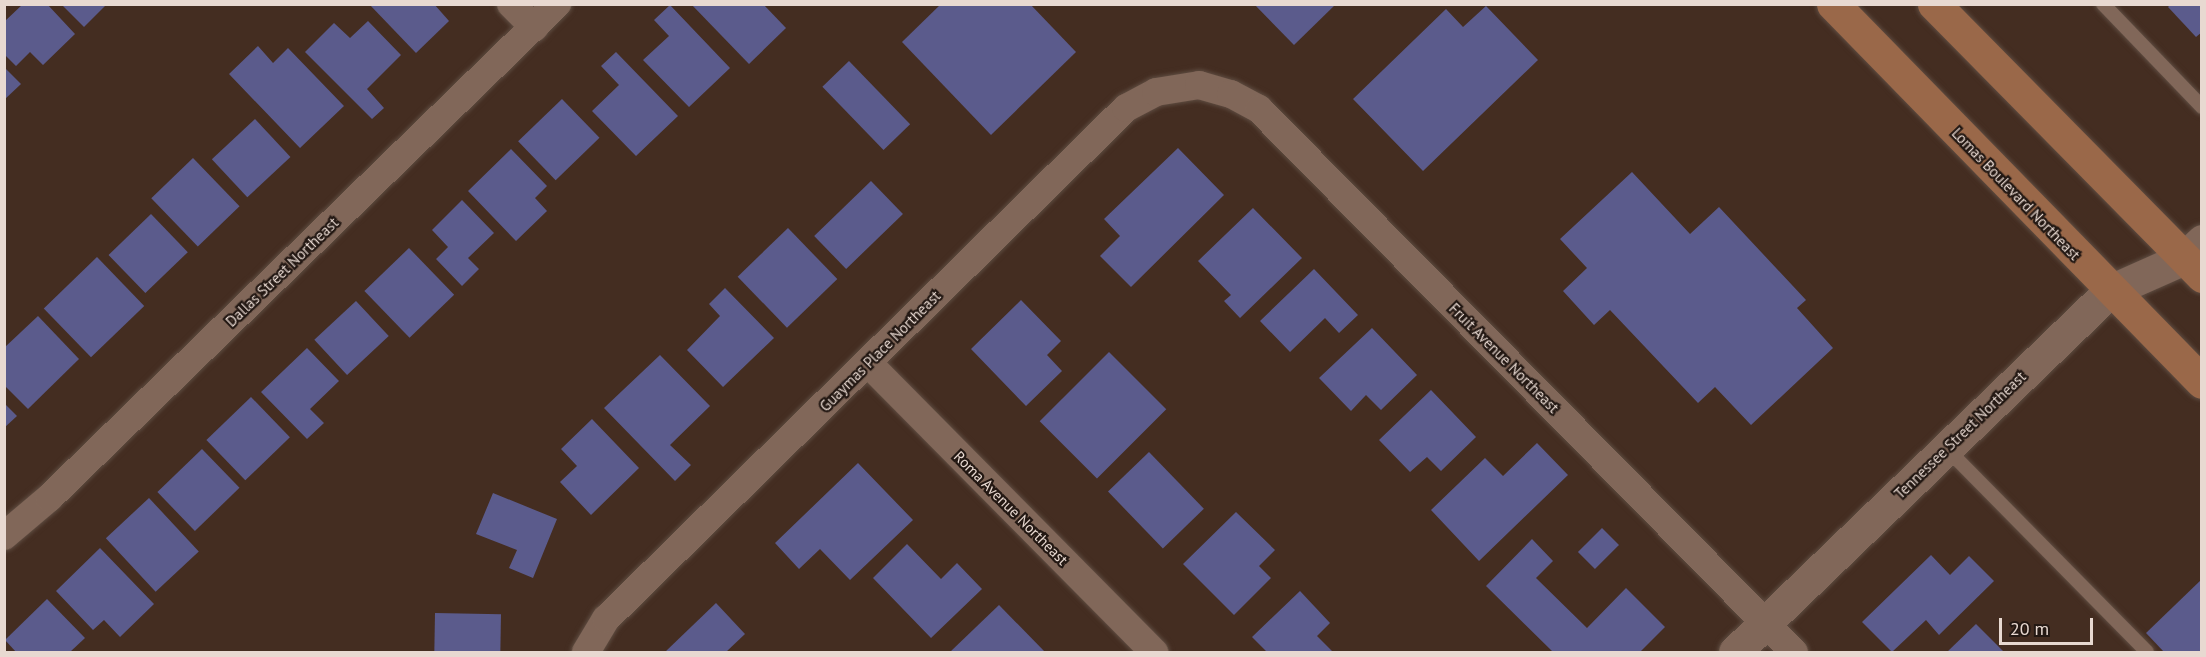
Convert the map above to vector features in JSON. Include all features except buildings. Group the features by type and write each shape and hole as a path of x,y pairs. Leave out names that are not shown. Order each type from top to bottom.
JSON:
{"main road":[{"name":"Lomas Boulevard Northeast","path":"1833,4 2110,291 2202,382"},
{"path":"1934,4 2196,259"}],"street":[{"path":"512,4 534,27"},
{"name":"Dallas Street Northeast","path":"4,536 49,498 557,4"},
{"name":"Guaymas Place Northeast","path":"586,652 606,619 1126,108 1156,92 1198,85"},
{"name":"Fruit Avenue Northeast","path":"1198,85 1231,94 1259,110 1794,652"},
{"name":"Tennessee Street Northeast","path":"1735,652 2110,291 2196,259"},
{"name":"Roma Avenue Northeast","path":"868,363 1154,652"}],"lane":[{"path":"2103,4 2202,106"},
{"path":"1946,448 2147,652"}]}
